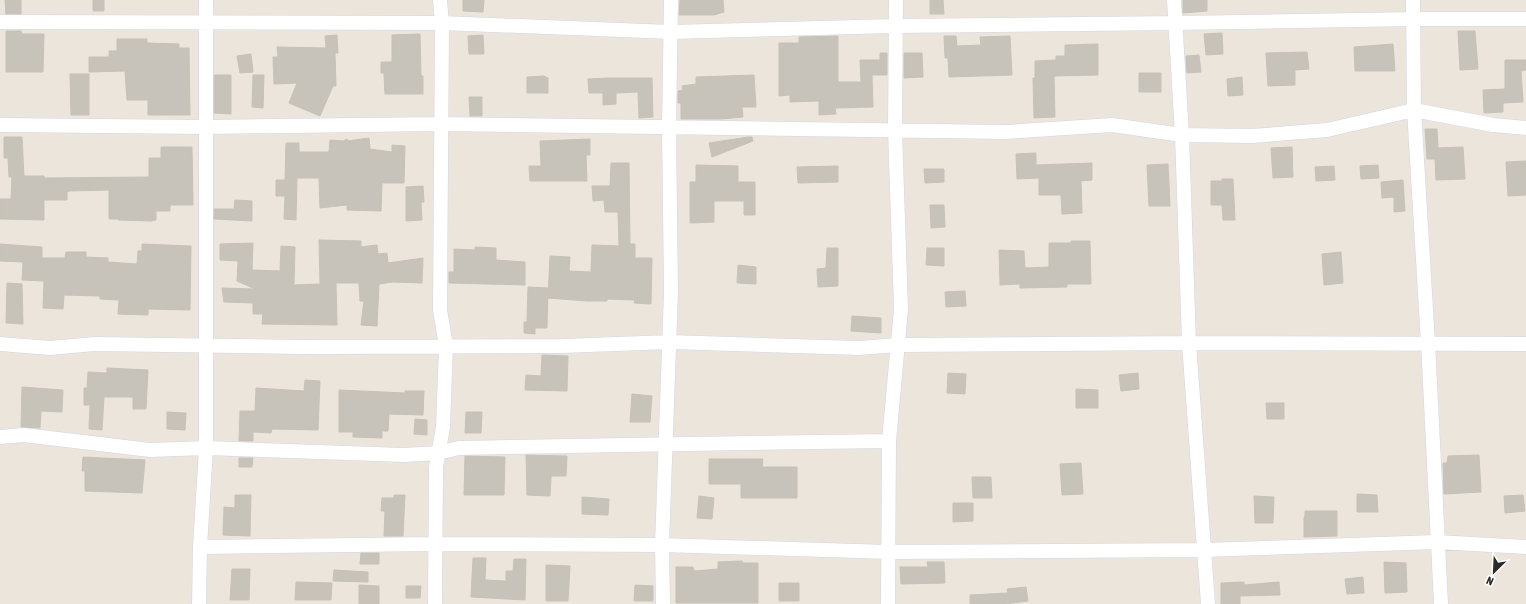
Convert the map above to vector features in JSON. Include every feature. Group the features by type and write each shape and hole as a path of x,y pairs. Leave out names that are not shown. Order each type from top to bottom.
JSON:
{"street":[{"path":"199,604 200,547 206,448 206,0"},
{"path":"435,604 434,544 436,467 443,427 446,346 440,310 440,124 442,23 440,0"},
{"path":"663,604 662,545 670,342 669,127 671,0"},
{"path":"888,604 889,441 901,309 895,131 894,26 896,0"},
{"path":"1174,0 1182,135 1189,343 1208,604"},
{"path":"1413,0 1414,110 1428,344 1441,604"},
{"path":"0,22 442,23 671,32 894,26 1175,23 1414,18 1526,19"},
{"path":"0,125 205,127 440,124 1005,132 1112,125 1182,135 1252,136 1327,130 1414,110 1493,125 1526,128"},
{"path":"0,344 50,348 94,344 207,346 562,346 670,342 859,348 898,346 1189,343 1526,344"},
{"path":"0,437 24,435 150,450 206,448 404,455 438,453 459,448 666,446 758,442 889,441"},
{"path":"200,547 434,544 662,545 888,552 1204,550 1437,542 1526,547"}],"building":[{"path":"5,0 21,0 21,14 6,14"},
{"path":"93,0 104,0 104,11 93,11"},
{"path":"463,0 484,0 483,12 463,11"},
{"path":"680,0 723,0 724,12 714,15 679,15"},
{"path":"930,0 943,0 944,14 930,14"},
{"path":"1183,0 1207,0 1207,11 1183,13"},
{"path":"6,31 21,31 22,34 44,34 43,72 6,72"},
{"path":"1458,31 1475,31 1478,69 1460,70"},
{"path":"1222,33 1223,54 1206,55 1204,34"},
{"path":"420,34 423,94 385,94 384,73 381,73 381,62 392,62 392,35"},
{"path":"337,35 338,53 335,53 336,86 333,86 320,116 289,103 297,83 274,84 273,57 278,57 277,47 326,48 325,36"},
{"path":"483,35 484,54 469,54 468,36"},
{"path":"838,36 838,82 861,82 860,60 880,60 880,53 887,53 887,75 872,75 873,107 835,108 836,114 819,115 819,101 790,102 790,95 779,96 779,43 799,43 799,37"},
{"path":"944,36 956,36 957,46 981,45 980,37 1010,36 1012,75 949,77 948,58 945,58"},
{"path":"117,39 147,39 147,43 179,44 179,48 189,48 190,115 148,115 148,100 127,100 125,71 89,72 89,57 109,57 109,51 117,51"},
{"path":"1098,44 1098,75 1054,76 1055,117 1034,118 1033,78 1035,78 1035,61 1056,60 1056,56 1065,56 1065,45"},
{"path":"1393,44 1395,71 1355,71 1354,47"},
{"path":"1307,52 1309,69 1295,70 1295,85 1268,86 1266,53"},
{"path":"904,53 922,53 923,77 904,78"},
{"path":"251,54 253,72 240,73 237,56"},
{"path":"1199,55 1201,72 1187,73 1186,56"},
{"path":"1505,60 1526,60 1526,70 1521,71 1523,102 1503,103 1503,112 1484,113 1483,90 1505,89"},
{"path":"1139,73 1161,73 1161,92 1139,92"},
{"path":"70,74 89,74 89,115 71,115"},
{"path":"214,75 231,75 231,114 214,113"},
{"path":"253,75 264,75 263,108 252,107"},
{"path":"754,75 756,107 742,107 743,117 721,119 681,119 681,103 678,103 678,91 683,90 682,86 696,84 696,77"},
{"path":"544,76 548,78 548,93 527,93 527,77"},
{"path":"1242,77 1243,95 1228,96 1227,79"},
{"path":"652,78 653,117 639,118 638,92 616,93 616,104 603,105 603,93 589,93 588,79"},
{"path":"469,97 482,97 482,116 470,116"},
{"path":"1425,129 1437,129 1438,148 1463,147 1465,179 1436,180 1435,159 1427,159"},
{"path":"4,137 22,137 24,176 44,176 44,178 149,177 149,158 161,158 161,147 192,147 193,205 170,205 170,211 156,211 156,220 151,221 109,219 109,190 69,191 67,192 67,200 44,200 44,220 0,219 0,199 11,199 12,177 9,177 8,158 4,158"},
{"path":"752,137 753,141 712,157 709,143"},
{"path":"369,138 370,149 392,152 392,145 405,146 404,183 382,183 381,211 347,210 347,205 320,208 319,178 297,178 296,220 284,219 285,196 276,196 276,180 285,180 286,143 299,143 299,152 329,152 330,140 343,141 347,139 348,141"},
{"path":"590,139 590,155 586,155 587,181 530,181 529,166 541,166 540,141"},
{"path":"1292,147 1293,177 1273,178 1271,148"},
{"path":"1036,153 1036,165 1092,163 1092,180 1081,181 1082,213 1062,214 1061,195 1039,195 1039,178 1017,179 1016,154"},
{"path":"1526,161 1526,195 1508,196 1506,162"},
{"path":"611,163 629,163 630,244 635,244 635,258 652,258 651,304 634,303 635,300 607,299 607,301 587,301 548,298 550,256 570,257 569,271 591,272 592,245 619,246 618,212 605,212 604,200 593,201 592,186 610,186"},
{"path":"1168,164 1170,206 1149,206 1147,165"},
{"path":"696,165 738,166 738,182 755,182 755,215 744,215 744,201 714,201 714,222 690,223 690,182 696,182"},
{"path":"1378,165 1379,178 1361,179 1360,166"},
{"path":"838,166 838,182 798,183 797,167"},
{"path":"1334,166 1335,180 1316,181 1315,167"},
{"path":"924,169 944,169 944,182 925,183"},
{"path":"1222,179 1233,179 1235,220 1223,220 1222,205 1211,205 1211,181 1222,181"},
{"path":"1403,180 1405,211 1394,212 1394,197 1382,198 1381,182"},
{"path":"423,186 424,202 421,202 422,220 406,221 406,187"},
{"path":"235,200 252,201 252,221 214,219 214,209 234,209"},
{"path":"930,205 944,205 945,227 931,228"},
{"path":"319,240 361,241 361,247 377,245 378,254 387,253 388,263 423,258 422,283 393,282 379,284 377,326 361,325 364,301 360,301 359,283 336,283 337,325 262,324 263,314 253,314 253,303 224,302 222,288 255,289 237,281 238,261 220,260 220,244 253,243 252,270 280,271 281,246 295,247 294,285 320,284"},
{"path":"1071,241 1090,241 1091,284 1067,284 1067,287 1020,288 1020,284 1000,285 999,250 1024,251 1025,268 1049,267 1049,243 1071,243"},
{"path":"0,244 42,247 42,258 65,258 66,252 86,252 86,257 108,258 108,262 137,264 138,251 142,251 142,244 191,246 190,310 148,309 148,315 118,314 119,300 100,299 100,296 64,295 63,309 43,308 44,281 22,280 23,262 0,261"},
{"path":"475,247 496,248 496,260 525,262 525,285 449,283 449,272 454,272 454,249 475,250"},
{"path":"827,248 838,248 838,286 818,287 817,269 826,268"},
{"path":"927,248 944,248 944,266 926,265"},
{"path":"1341,252 1343,283 1324,285 1322,254"},
{"path":"738,265 756,267 756,284 737,283"},
{"path":"7,283 22,284 23,324 6,323"},
{"path":"528,287 548,288 547,328 535,328 535,334 524,333 524,322 527,322"},
{"path":"965,291 966,306 946,307 945,292"},
{"path":"852,316 881,318 881,333 851,331"},
{"path":"542,355 568,356 567,391 525,390 526,375 541,376"},
{"path":"107,368 148,370 146,409 133,409 133,397 104,397 102,430 89,429 90,405 84,405 84,388 87,388 88,372 107,373"},
{"path":"948,373 966,374 965,394 947,393"},
{"path":"1138,373 1139,389 1121,391 1119,375"},
{"path":"305,380 320,381 318,430 272,429 271,433 253,432 253,441 239,441 240,411 255,411 256,388 304,391"},
{"path":"22,387 63,390 62,412 41,411 40,428 21,427"},
{"path":"1076,389 1098,390 1098,408 1076,408"},
{"path":"339,390 405,393 405,391 424,391 423,415 389,414 388,431 382,431 382,438 353,437 353,432 339,432"},
{"path":"632,394 652,396 650,422 630,422"},
{"path":"1266,403 1284,403 1284,419 1267,419"},
{"path":"167,412 186,413 185,430 167,429"},
{"path":"466,412 482,412 481,433 465,433"},
{"path":"415,419 427,420 427,435 414,434"},
{"path":"526,455 567,456 566,476 551,476 550,496 527,495"},
{"path":"1479,455 1481,492 1444,494 1443,463 1447,463 1448,456"},
{"path":"465,456 505,457 504,495 464,495"},
{"path":"83,457 145,460 142,493 85,491 85,471 82,471"},
{"path":"239,458 253,458 252,467 239,467"},
{"path":"709,459 763,459 762,467 797,467 797,498 741,498 741,484 709,484"},
{"path":"1081,463 1083,494 1062,495 1060,464"},
{"path":"972,477 991,477 992,498 973,498"},
{"path":"1357,494 1377,495 1378,512 1357,512"},
{"path":"235,495 251,495 250,536 223,535 224,507 235,508"},
{"path":"394,495 405,495 403,536 384,536 385,511 381,511 382,498 394,498"},
{"path":"1523,495 1525,511 1505,513 1504,496"},
{"path":"699,496 714,498 712,519 697,518"},
{"path":"1254,496 1274,497 1273,523 1255,523"},
{"path":"582,497 609,499 608,515 582,514"},
{"path":"953,503 973,503 973,521 953,522"},
{"path":"1305,511 1337,511 1337,536 1304,537"},
{"path":"361,553 379,553 379,564 360,564"},
{"path":"473,558 486,558 485,580 506,581 506,571 513,571 514,559 526,559 525,600 471,597"},
{"path":"742,561 743,563 758,563 758,603 676,603 676,567 693,567 694,571 718,569 718,562"},
{"path":"927,562 944,562 945,583 901,584 900,567 928,567"},
{"path":"1384,562 1406,563 1407,592 1385,593"},
{"path":"546,565 570,566 568,601 546,601"},
{"path":"232,569 250,569 249,600 230,600"},
{"path":"334,570 368,572 368,582 333,581"},
{"path":"1363,577 1364,593 1347,594 1345,579"},
{"path":"296,582 332,583 331,600 295,600"},
{"path":"1244,582 1244,585 1279,582 1280,595 1240,596 1240,604 1221,604 1221,583"},
{"path":"779,583 799,583 799,601 779,601"},
{"path":"359,585 379,586 379,604 359,604"},
{"path":"635,585 653,586 653,601 634,601"},
{"path":"406,586 421,586 420,598 406,598"},
{"path":"1026,587 1028,601 1006,604 970,604 970,595 1008,593 1007,589"}]}
